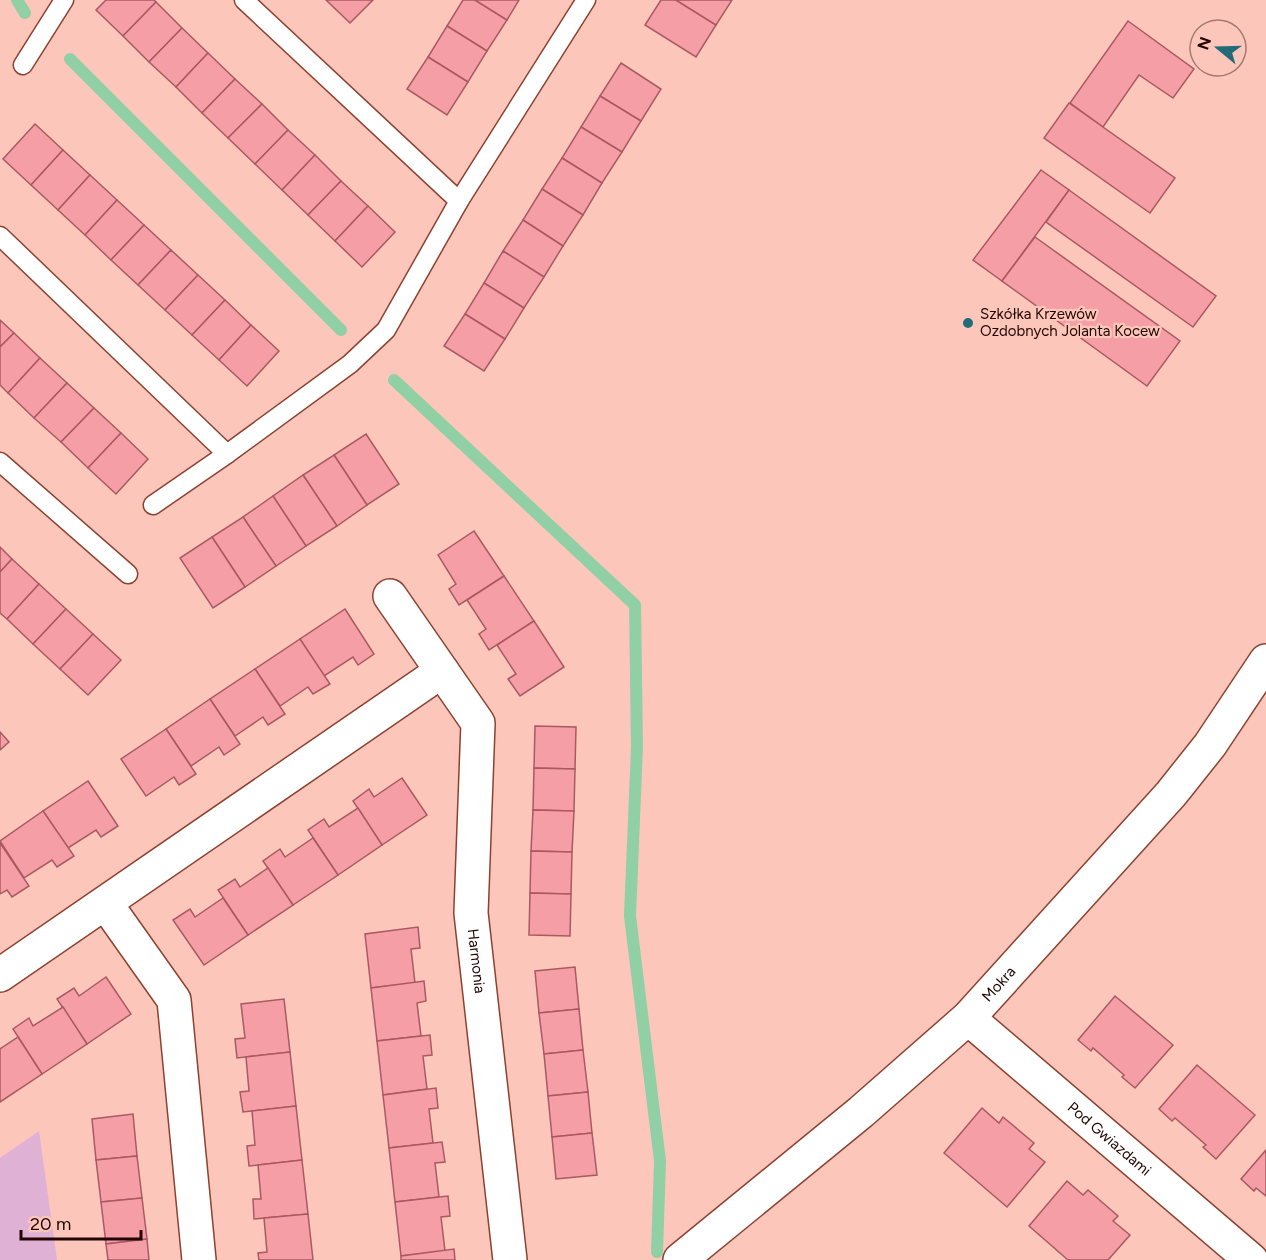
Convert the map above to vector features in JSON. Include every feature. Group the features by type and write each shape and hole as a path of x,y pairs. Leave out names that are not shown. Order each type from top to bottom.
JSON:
{"street":[{"name":"Harmonia","path":"390,596 478,723 471,913 510,1260"},
{"name":"Mokra","path":"680,1260 861,1112 968,1018 1171,794 1210,745 1266,661"},
{"path":"0,975 442,671"},
{"path":"106,904 174,1000 199,1260"},
{"name":"Pod Gwiazdami","path":"968,1018 1251,1260"}],"lane":[{"path":"23,65 64,0"},
{"path":"244,0 459,201"},
{"path":"153,505 350,364 386,330 459,201 586,0"},
{"path":"0,236 227,454"},
{"path":"0,462 128,574"}],"shaded area":[{"path":"39,1131 57,1260 0,1260 0,1158"}],"building":[{"path":"106,0 154,0 156,2 123,36 96,10"},
{"path":"326,0 373,0 350,23"},
{"path":"463,0 475,0 507,20 487,51 447,26"},
{"path":"475,0 519,0 507,20"},
{"path":"661,0 676,0 716,25 696,57 645,25"},
{"path":"676,0 732,0 716,25"},
{"path":"156,2 182,28 149,62 123,36"},
{"path":"1128,21 1188,65 1188,77 1173,98 1139,75 1103,127 1070,103"},
{"path":"447,26 487,51 468,82 428,57"},
{"path":"182,28 208,53 176,87 149,62"},
{"path":"208,53 235,79 202,113 176,87"},
{"path":"428,57 468,82 447,115 407,89"},
{"path":"621,63 661,89 641,121 600,96"},
{"path":"235,79 262,104 228,138 202,113"},
{"path":"600,96 641,121 622,152 581,127"},
{"path":"1069,103 1175,178 1150,213 1044,138"},
{"path":"262,104 288,130 255,164 228,138"},
{"path":"35,124 63,150 31,185 3,159"},
{"path":"581,127 622,152 602,183 562,158"},
{"path":"288,130 315,155 282,190 255,164"},
{"path":"63,150 90,175 58,210 31,185"},
{"path":"315,155 341,181 308,215 282,190"},
{"path":"562,158 602,183 583,215 542,189"},
{"path":"1041,170 1069,190 1002,281 973,260"},
{"path":"90,175 117,200 85,235 58,210"},
{"path":"341,181 368,206 335,241 308,215"},
{"path":"542,189 583,215 563,246 523,220"},
{"path":"1069,190 1216,296 1193,327 1046,222"},
{"path":"117,200 144,225 111,260 85,235"},
{"path":"368,206 395,232 362,267 335,241"},
{"path":"523,220 563,246 544,277 503,251"},
{"path":"144,225 171,250 138,285 111,260"},
{"path":"1035,237 1180,341 1147,386 1002,281"},
{"path":"171,250 198,275 165,310 138,285"},
{"path":"503,251 544,277 524,308 484,283"},
{"path":"198,275 225,300 192,335 165,310"},
{"path":"484,283 524,308 505,339 465,314"},
{"path":"225,300 251,325 219,360 192,335"},
{"path":"465,314 505,339 484,371 444,346"},
{"path":"0,320 14,333 0,347"},
{"path":"251,325 279,351 247,386 219,360"},
{"path":"14,333 40,358 8,393 0,385 0,347"},
{"path":"40,358 67,383 34,418 8,393"},
{"path":"67,383 94,408 61,442 34,418"},
{"path":"94,408 121,433 88,468 61,442"},
{"path":"121,433 148,459 116,494 88,468"},
{"path":"366,434 399,484 367,505 334,455"},
{"path":"334,455 367,505 337,526 303,475"},
{"path":"303,475 337,526 306,546 273,496"},
{"path":"273,496 306,546 276,566 243,517"},
{"path":"243,517 276,566 245,587 212,537"},
{"path":"474,531 504,576 459,605 449,589 456,584 438,555"},
{"path":"212,537 245,587 213,608 180,558"},
{"path":"0,547 12,559 0,572"},
{"path":"12,559 39,584 7,619 0,613 0,572"},
{"path":"504,576 534,621 489,650 479,634 486,629 467,600"},
{"path":"39,584 66,609 33,644 7,619"},
{"path":"66,609 93,634 60,669 33,644"},
{"path":"345,609 374,654 358,665 353,657 324,676 300,639"},
{"path":"534,621 564,667 520,696 508,679 516,674 497,645"},
{"path":"93,634 121,660 88,695 60,669"},
{"path":"300,639 330,684 313,694 308,687 280,706 255,669"},
{"path":"255,669 285,714 268,725 263,717 235,736 210,699"},
{"path":"210,699 240,744 224,755 219,747 191,766 166,729"},
{"path":"535,726 576,727 575,769 534,768"},
{"path":"166,729 196,774 179,785 174,777 146,796 121,759"},
{"path":"0,732 9,742 0,750"},
{"path":"534,768 575,769 574,811 533,810"},
{"path":"402,778 427,815 382,845 353,801 369,789 374,797"},
{"path":"88,781 118,826 101,837 96,830 68,848 43,811"},
{"path":"358,808 382,845 338,875 308,830 324,819 329,827"},
{"path":"533,810 574,811 572,852 531,851"},
{"path":"43,811 74,856 57,867 52,860 24,878 0,841"},
{"path":"313,838 338,875 293,905 263,861 280,849 285,857"},
{"path":"0,843 29,886 12,897 7,890 0,894"},
{"path":"531,851 572,852 571,894 530,893"},
{"path":"268,868 293,905 248,935 218,890 235,879 240,887"},
{"path":"530,893 571,894 570,936 529,935"},
{"path":"223,898 248,935 204,965 173,920 190,909 195,917"},
{"path":"418,927 420,948 411,949 415,983 371,988 365,934"},
{"path":"575,967 579,1009 539,1013 535,971"},
{"path":"106,977 131,1014 87,1044 57,999 74,988 79,996"},
{"path":"424,981 426,1001 417,1003 421,1036 377,1041 371,988"},
{"path":"1115,996 1173,1045 1135,1088 1122,1077 1124,1075 1093,1048 1091,1051 1078,1040"},
{"path":"284,999 290,1052 237,1058 235,1039 245,1038 241,1004"},
{"path":"63,1007 87,1044 42,1074 13,1029 29,1018 33,1026"},
{"path":"579,1009 583,1050 544,1054 539,1013"},
{"path":"430,1035 432,1055 423,1056 427,1089 383,1095 377,1041"},
{"path":"18,1037 42,1074 0,1102 0,1049"},
{"path":"583,1050 588,1092 548,1096 544,1054"},
{"path":"290,1052 296,1106 243,1112 240,1092 249,1091 246,1057"},
{"path":"1197,1065 1255,1115 1216,1159 1203,1147 1206,1145 1175,1118 1172,1121 1159,1109"},
{"path":"436,1088 438,1108 429,1109 433,1143 389,1148 383,1095"},
{"path":"588,1092 592,1133 552,1137 548,1096"},
{"path":"296,1106 302,1160 249,1166 247,1146 255,1145 252,1111"},
{"path":"982,1108 999,1123 1003,1117 1034,1143 1029,1149 1045,1162 1007,1207 944,1153"},
{"path":"133,1114 137,1156 96,1160 92,1119"},
{"path":"592,1133 597,1175 556,1179 552,1137"},
{"path":"442,1142 445,1162 435,1163 439,1197 395,1202 389,1148"},
{"path":"1266,1150 1266,1196 1256,1188 1254,1191 1241,1179"},
{"path":"137,1156 142,1198 101,1202 96,1160"},
{"path":"302,1160 308,1214 254,1219 253,1199 261,1199 258,1165"},
{"path":"1067,1181 1083,1195 1088,1190 1118,1216 1113,1221 1130,1235 1108,1260 1068,1260 1029,1226"},
{"path":"448,1196 450,1216 441,1217 445,1251 401,1256 395,1202"},
{"path":"142,1198 147,1239 106,1244 101,1202"},
{"path":"308,1214 313,1260 259,1260 258,1253 267,1252 264,1218"},
{"path":"147,1239 149,1260 108,1260 106,1244"},
{"path":"454,1249 455,1260 401,1260 401,1256"}],"waterway":[{"path":"17,0 25,13"},
{"path":"70,59 341,330"},
{"path":"394,380 635,605 637,747 630,916 660,1161 657,1252"}],"place":[{"name":"Szkółka Krzewów Ozdobnych Jolanta Kocew","path":"968,323"}]}
